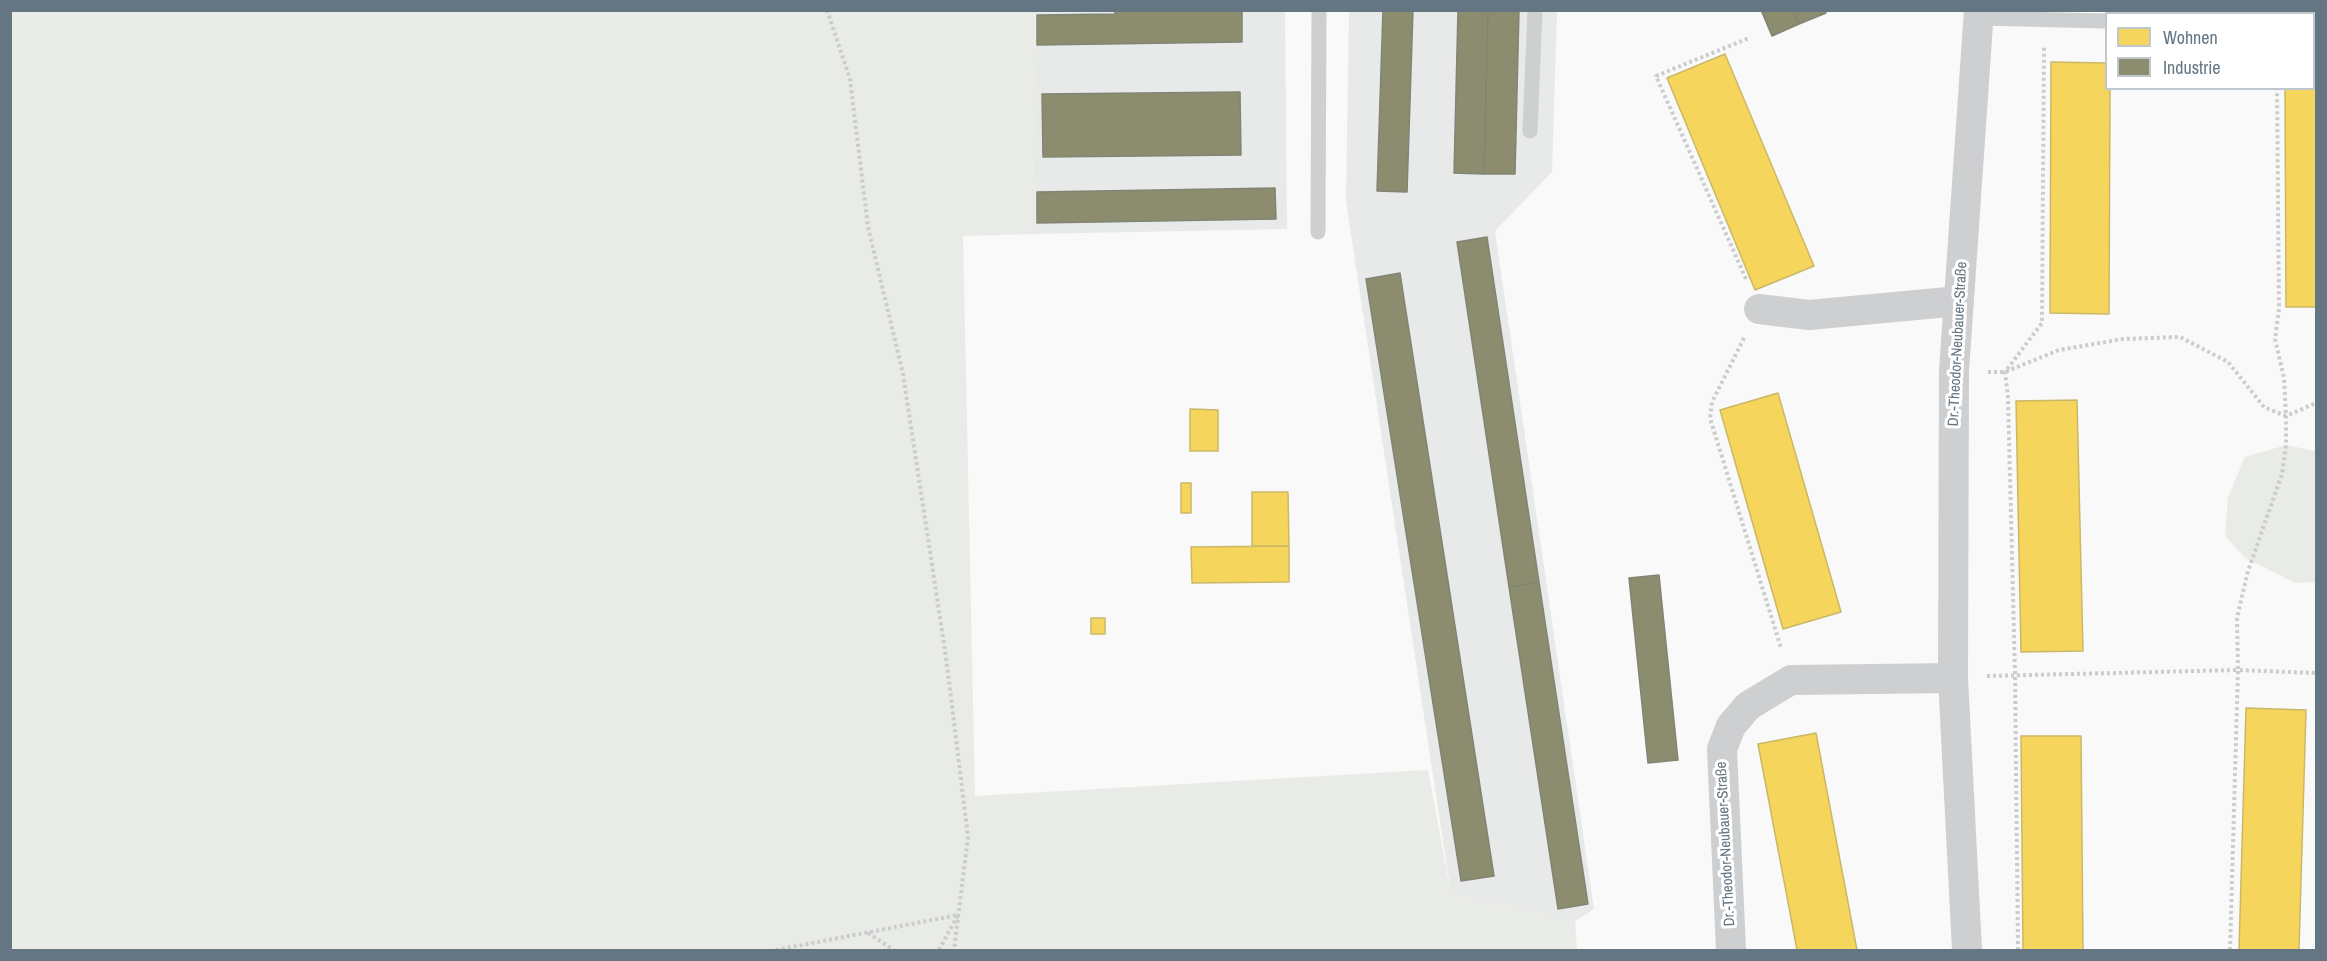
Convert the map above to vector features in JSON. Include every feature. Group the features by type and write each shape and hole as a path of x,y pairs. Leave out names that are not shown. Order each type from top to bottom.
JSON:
{"street":[{"name":"Dr.-Theodor-Neubauer-Straße","path":"1967,951 1953,678 1954,371 1979,14"},
{"path":"1759,309 1809,315 1959,301"},
{"path":"1791,680 1953,678"},
{"name":"Dr.-Theodor-Neubauer-Straße","path":"1731,951 1722,749 1731,726 1748,706 1791,680"}],"lane":[{"path":"1318,232 1319,10"},
{"path":"1530,131 1535,10"},
{"path":"1979,14 2044,20 2105,21"}],"path":[{"path":"827,10 850,79 868,227 903,374 946,657 968,837 954,951"},
{"path":"2018,951 2015,674 2008,397 2005,372 2042,322 2044,20"},
{"path":"1749,38 1656,76 1759,309 1712,402 1710,418 1791,680"},
{"path":"2230,951 2238,670 2237,618 2248,571 2282,474 2286,445 2284,378 2275,339 2279,309 2277,90"},
{"path":"1954,371 2005,372 2059,350 2123,339 2180,337 2228,363 2264,407 2286,416 2316,403"},
{"path":"1953,678 2015,674 2238,670 2316,673"},
{"path":"776,951 958,915"},
{"path":"939,951 958,915"},
{"path":"868,933 894,951"}],"shaded area":[{"path":"10,11 1036,11 1031,234 963,236 975,796 1428,770 1451,894 1575,921 1577,950 11,950"},
{"path":"1036,11 1285,11 1287,229 1031,234"},
{"path":"1349,11 1557,11 1552,172 1495,231 1594,909 1575,921 1451,894 1346,201"},
{"path":"2286,445 2316,451 2316,582 2295,583 2245,558 2225,536 2228,497 2245,457"}],"building: Wohnen":[{"path":"2316,51 2316,307 2286,307 2285,90 2315,90"},
{"path":"1725,54 1814,266 1755,290 1667,78"},
{"path":"2051,62 2105,63 2105,90 2110,90 2109,314 2050,313"},
{"path":"1778,393 1841,612 1783,629 1720,410"},
{"path":"2077,400 2083,651 2021,652 2016,401"},
{"path":"1190,409 1218,410 1218,451 1190,451"},
{"path":"1181,483 1191,483 1191,513 1181,513"},
{"path":"1252,492 1288,492 1289,546 1252,546"},
{"path":"1289,546 1289,582 1192,583 1191,547"},
{"path":"1091,618 1105,618 1105,634 1091,634"},
{"path":"2246,708 2306,710 2299,950 2239,950"},
{"path":"1816,733 1857,950 1797,950 1758,744"},
{"path":"2021,736 2081,736 2083,950 2023,950"}],"building: Industrie":[{"path":"1115,10 1242,10 1242,42 1037,45 1037,15 1115,14"},
{"path":"1383,10 1413,10 1407,192 1377,191"},
{"path":"1458,10 1488,10 1484,174 1454,173"},
{"path":"1488,10 1519,10 1515,174 1484,174"},
{"path":"1761,10 1793,10 1799,24 1772,36"},
{"path":"1793,10 1825,10 1826,13 1799,24"},
{"path":"1240,92 1241,155 1043,157 1042,94"},
{"path":"1275,188 1276,219 1037,223 1037,192"},
{"path":"1487,237 1539,582 1509,587 1457,242"},
{"path":"1400,273 1494,876 1461,881 1366,279"},
{"path":"1659,575 1678,760 1648,763 1629,578"},
{"path":"1539,582 1588,904 1558,909 1509,587"}]}
